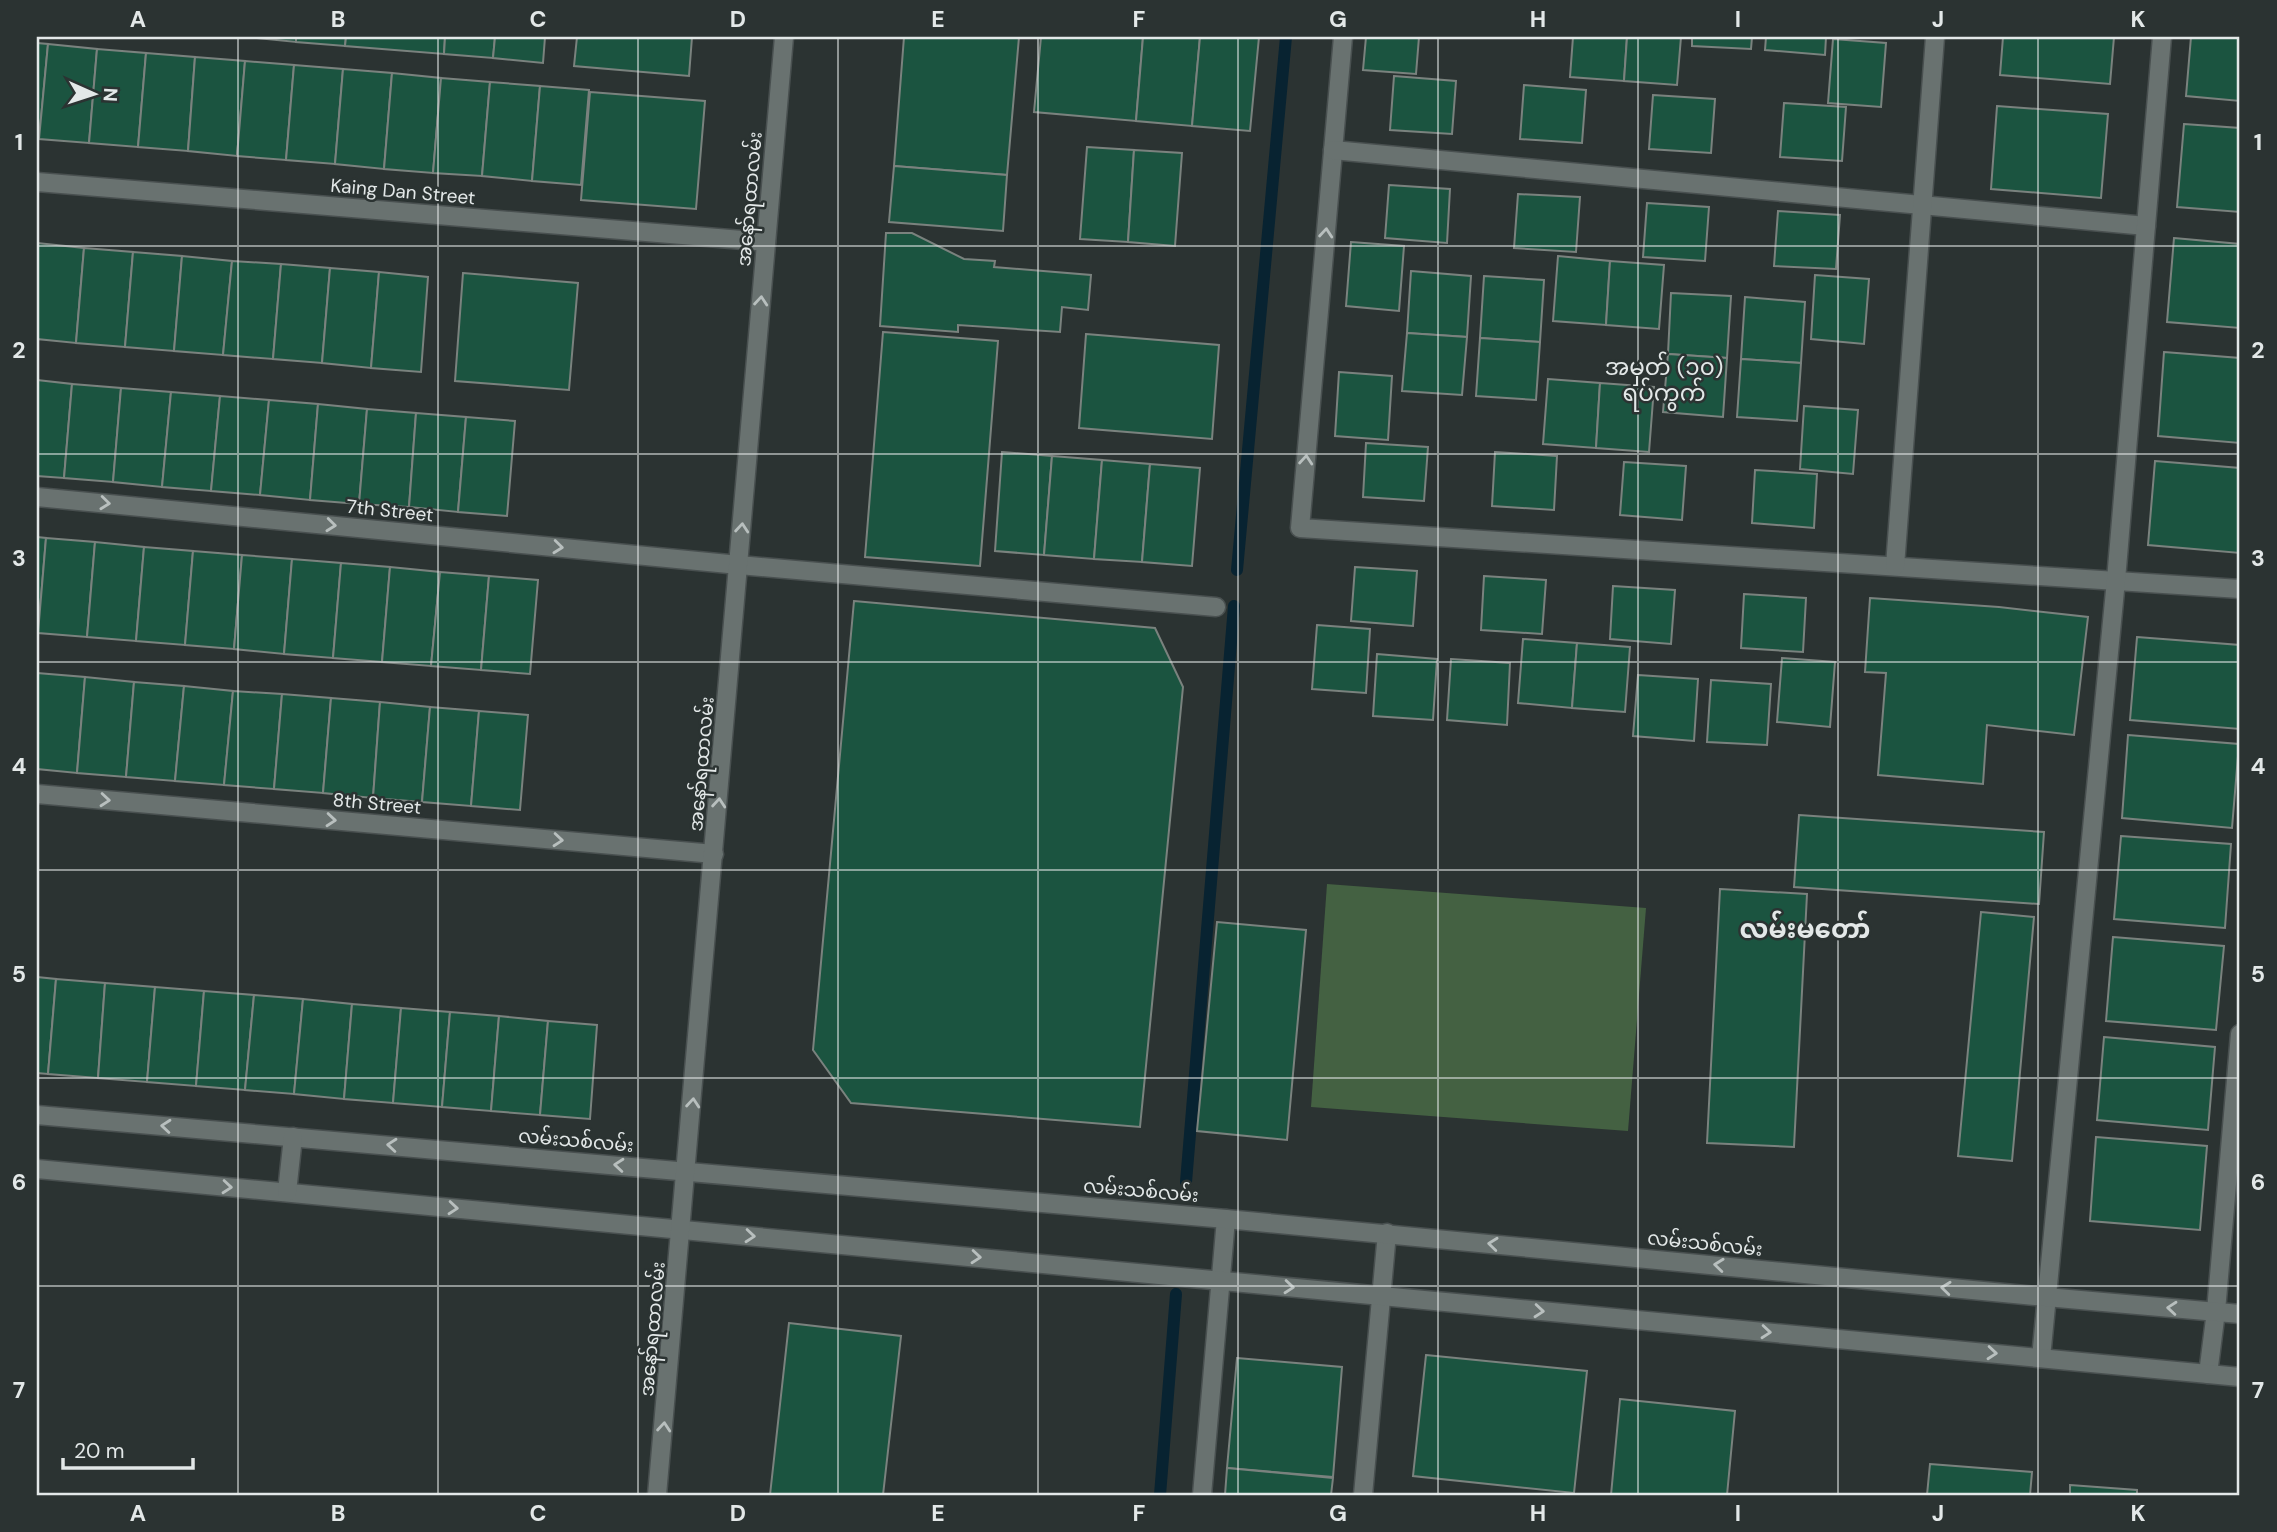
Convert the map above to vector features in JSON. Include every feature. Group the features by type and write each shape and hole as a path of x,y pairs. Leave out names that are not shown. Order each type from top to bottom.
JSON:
{"street":[{"name":"အနော်ရထာလမ်း","path":"657,1495 784,37"},
{"path":"1343,37 1300,528 2240,589"},
{"path":"1895,566 1936,37"},
{"path":"2041,1358 2116,580 2162,37"},
{"path":"1333,150 2146,226"},
{"name":"Kaing Dan Street","path":"37,182 766,242"},
{"name":"7th Street","path":"37,497 739,565 1216,607"},
{"name":"8th Street","path":"37,794 714,853"},
{"path":"2208,1374 2240,1034"},
{"name":"လမ်းသစ်လမ်း","path":"37,1115 1387,1233 2240,1314"},
{"path":"287,1192 293,1137"},
{"path":"37,1169 2240,1377"},
{"path":"1202,1495 1226,1219"},
{"path":"1363,1495 1387,1233"}],"green space":[{"path":"1327,884 1646,908 1628,1131 1311,1107"}],"building":[{"path":"247,37 296,37 296,42"},
{"path":"296,37 346,37 345,46 296,42"},
{"path":"346,37 445,37 444,54 345,46"},
{"path":"445,37 495,37 493,58 444,54"},
{"path":"495,37 545,37 543,63 493,58"},
{"path":"577,37 692,37 689,76 574,66"},
{"path":"904,37 1019,37 1007,175 894,166"},
{"path":"1041,37 1143,37 1136,121 1034,112"},
{"path":"1143,37 1200,37 1192,126 1136,121"},
{"path":"1200,37 1259,37 1250,131 1192,126"},
{"path":"1366,37 1419,37 1416,74 1363,70"},
{"path":"1573,37 1627,37 1624,81 1570,77"},
{"path":"1627,37 1681,37 1677,85 1624,81"},
{"path":"1692,37 1752,37 1751,49 1692,46"},
{"path":"1766,37 1826,37 1825,55 1765,50"},
{"path":"2003,37 2114,37 2110,84 2000,75"},
{"path":"2191,37 2240,37 2240,101 2186,96"},
{"path":"1833,39 1886,43 1881,107 1828,103"},
{"path":"37,43 48,44 39,139 37,139"},
{"path":"48,44 97,49 89,143 39,139"},
{"path":"97,49 146,53 138,147 89,143"},
{"path":"146,53 195,57 188,151 138,147"},
{"path":"195,57 245,61 237,156 188,151"},
{"path":"245,61 294,65 286,160 237,156"},
{"path":"294,65 343,69 335,164 286,160"},
{"path":"343,69 392,73 384,169 335,164"},
{"path":"392,73 441,78 433,173 384,169"},
{"path":"1394,76 1456,81 1452,134 1390,130"},
{"path":"441,78 490,82 482,176 433,173"},
{"path":"490,82 540,86 532,181 482,176"},
{"path":"1524,85 1586,90 1582,143 1520,139"},
{"path":"540,86 589,90 581,185 532,181"},
{"path":"590,92 705,101 696,209 581,200"},
{"path":"1653,95 1715,99 1711,153 1649,149"},
{"path":"1784,103 1846,107 1842,161 1780,157"},
{"path":"1997,106 2108,114 2101,198 1991,189"},
{"path":"2184,124 2240,128 2240,212 2177,207"},
{"path":"1087,147 1134,150 1128,242 1080,239"},
{"path":"1134,150 1182,153 1175,246 1128,242"},
{"path":"894,166 1007,175 1003,231 889,222"},
{"path":"1389,185 1450,189 1447,243 1385,238"},
{"path":"1518,194 1580,197 1576,252 1514,248"},
{"path":"1647,203 1709,207 1705,261 1643,257"},
{"path":"1778,211 1840,215 1836,269 1774,266"},
{"path":"886,233 912,233 964,259 995,261 994,267 1091,275 1088,310 1062,307 1060,332 958,325 958,332 880,326"},
{"path":"2174,238 2240,244 2240,328 2167,322"},
{"path":"1351,242 1404,246 1399,311 1346,306"},
{"path":"37,243 84,248 76,343 37,339"},
{"path":"84,248 133,252 125,347 76,343"},
{"path":"133,252 182,256 174,351 125,347"},
{"path":"182,256 232,261 223,355 174,351"},
{"path":"1558,256 1610,261 1606,325 1553,321"},
{"path":"232,261 281,264 273,359 223,355"},
{"path":"1610,261 1664,265 1659,329 1606,325"},
{"path":"281,264 330,268 322,363 273,359"},
{"path":"330,268 379,272 371,368 322,363"},
{"path":"1411,271 1471,276 1467,337 1407,333"},
{"path":"379,272 428,277 421,372 371,368"},
{"path":"463,273 578,283 569,390 455,381"},
{"path":"1815,275 1869,279 1864,344 1811,339"},
{"path":"1484,276 1544,280 1540,342 1480,338"},
{"path":"1671,293 1731,296 1727,358 1668,354"},
{"path":"1745,297 1805,302 1801,363 1741,359"},
{"path":"883,332 998,341 980,566 865,557"},
{"path":"1407,333 1467,337 1462,395 1402,391"},
{"path":"1086,334 1219,345 1212,439 1079,428"},
{"path":"1480,338 1540,342 1536,400 1476,396"},
{"path":"2164,352 2240,358 2240,443 2158,436"},
{"path":"1668,354 1727,358 1723,417 1663,412"},
{"path":"1741,359 1801,363 1797,421 1737,417"},
{"path":"1339,372 1392,376 1388,440 1335,436"},
{"path":"1548,379 1600,383 1596,448 1543,444"},
{"path":"37,380 72,384 64,478 37,476"},
{"path":"1600,383 1654,387 1649,452 1596,448"},
{"path":"72,384 121,388 113,482 64,478"},
{"path":"121,388 171,392 162,487 113,482"},
{"path":"171,392 220,396 211,491 162,487"},
{"path":"220,396 269,400 260,495 211,491"},
{"path":"269,400 318,404 310,500 260,495"},
{"path":"318,404 367,409 359,504 310,500"},
{"path":"1804,406 1858,410 1853,474 1800,469"},
{"path":"367,409 416,413 409,507 359,504"},
{"path":"416,413 466,417 458,512 409,507"},
{"path":"466,417 515,421 507,516 458,512"},
{"path":"1366,443 1428,447 1424,501 1363,497"},
{"path":"1002,452 1052,456 1044,555 995,551"},
{"path":"1495,452 1557,456 1554,510 1492,506"},
{"path":"1052,456 1102,460 1094,559 1044,555"},
{"path":"1102,460 1150,464 1142,562 1094,559"},
{"path":"2155,461 2240,468 2240,553 2148,545"},
{"path":"1624,462 1686,466 1682,520 1620,515"},
{"path":"1150,464 1200,468 1192,566 1142,562"},
{"path":"1755,470 1817,474 1814,528 1752,523"},
{"path":"37,537 46,538 38,633 37,633"},
{"path":"46,538 95,542 87,637 38,633"},
{"path":"95,542 144,547 136,641 87,637"},
{"path":"144,547 193,551 185,645 136,641"},
{"path":"193,551 242,555 234,649 185,645"},
{"path":"242,555 292,559 284,654 234,649"},
{"path":"292,559 341,563 333,658 284,654"},
{"path":"341,563 390,567 382,662 333,658"},
{"path":"390,567 440,572 431,666 382,662"},
{"path":"1355,567 1417,571 1413,626 1351,621"},
{"path":"440,572 489,576 481,670 431,666"},
{"path":"489,576 538,580 530,674 481,670"},
{"path":"1484,576 1546,580 1542,634 1481,630"},
{"path":"1613,586 1675,590 1671,644 1610,639"},
{"path":"1744,594 1806,598 1803,652 1741,648"},
{"path":"1870,598 1999,607 2088,617 2074,735 1987,725 1983,784 1878,775 1886,673 1865,672"},
{"path":"854,601 1155,628 1183,687 1140,1127 851,1103 813,1050"},
{"path":"1317,625 1370,629 1366,693 1312,689"},
{"path":"2137,637 2240,645 2240,729 2130,720"},
{"path":"1523,639 1577,643 1572,708 1518,703"},
{"path":"1577,643 1630,647 1625,712 1572,708"},
{"path":"1377,654 1437,659 1433,720 1373,716"},
{"path":"1782,658 1835,662 1830,727 1777,722"},
{"path":"1451,659 1510,663 1507,725 1447,720"},
{"path":"37,673 85,677 77,773 37,769"},
{"path":"1638,675 1698,679 1694,741 1633,736"},
{"path":"85,677 134,682 126,777 77,773"},
{"path":"1711,680 1771,684 1767,745 1707,742"},
{"path":"134,682 184,686 175,781 126,777"},
{"path":"184,686 233,691 224,785 175,781"},
{"path":"233,691 282,694 274,789 224,785"},
{"path":"282,694 331,698 323,793 274,789"},
{"path":"331,698 380,702 373,798 323,793"},
{"path":"380,702 430,707 422,802 373,798"},
{"path":"430,707 479,711 471,806 422,802"},
{"path":"479,711 528,715 520,810 471,806"},
{"path":"2128,735 2239,744 2232,828 2122,818"},
{"path":"1799,815 2044,832 2039,904 1794,887"},
{"path":"2121,836 2231,844 2225,928 2114,919"},
{"path":"1720,889 1807,894 1794,1147 1707,1143"},
{"path":"1981,912 2034,917 2012,1161 1958,1156"},
{"path":"1217,922 1306,930 1287,1140 1197,1131"},
{"path":"2113,937 2224,946 2216,1030 2106,1021"},
{"path":"37,977 56,979 48,1074 37,1073"},
{"path":"56,979 105,983 98,1078 48,1074"},
{"path":"105,983 155,987 147,1082 98,1078"},
{"path":"155,987 204,991 196,1086 147,1082"},
{"path":"204,991 254,995 245,1090 196,1086"},
{"path":"254,995 303,999 294,1094 245,1090"},
{"path":"303,999 352,1004 344,1099 294,1094"},
{"path":"352,1004 401,1008 393,1103 344,1099"},
{"path":"401,1008 450,1012 442,1107 393,1103"},
{"path":"450,1012 499,1016 491,1111 442,1107"},
{"path":"499,1016 548,1021 540,1115 491,1111"},
{"path":"548,1021 597,1025 590,1119 540,1115"},
{"path":"2104,1037 2215,1047 2208,1130 2097,1120"},
{"path":"2096,1137 2207,1146 2200,1230 2090,1221"},
{"path":"789,1323 901,1336 883,1495 770,1495"},
{"path":"1426,1355 1587,1371 1574,1493 1413,1476"},
{"path":"1237,1358 1342,1367 1333,1477 1227,1468"},
{"path":"1620,1399 1735,1411 1727,1495 1611,1495"},
{"path":"1930,1464 2032,1472 2030,1495 1927,1495"},
{"path":"1227,1468 1333,1478 1331,1495 1225,1495"},
{"path":"2070,1485 2137,1490 2137,1495 2070,1495"}],"waterway":[{"path":"1237,570 1286,37"},
{"path":"1186,1182 1234,606"},
{"path":"1160,1495 1176,1294"}],"district":[{"name":"အမှတ် (၁၀) ရပ်ကွက်","path":"1664,380"},
{"name":"လမ်းမတော်","path":"1805,929"}]}
